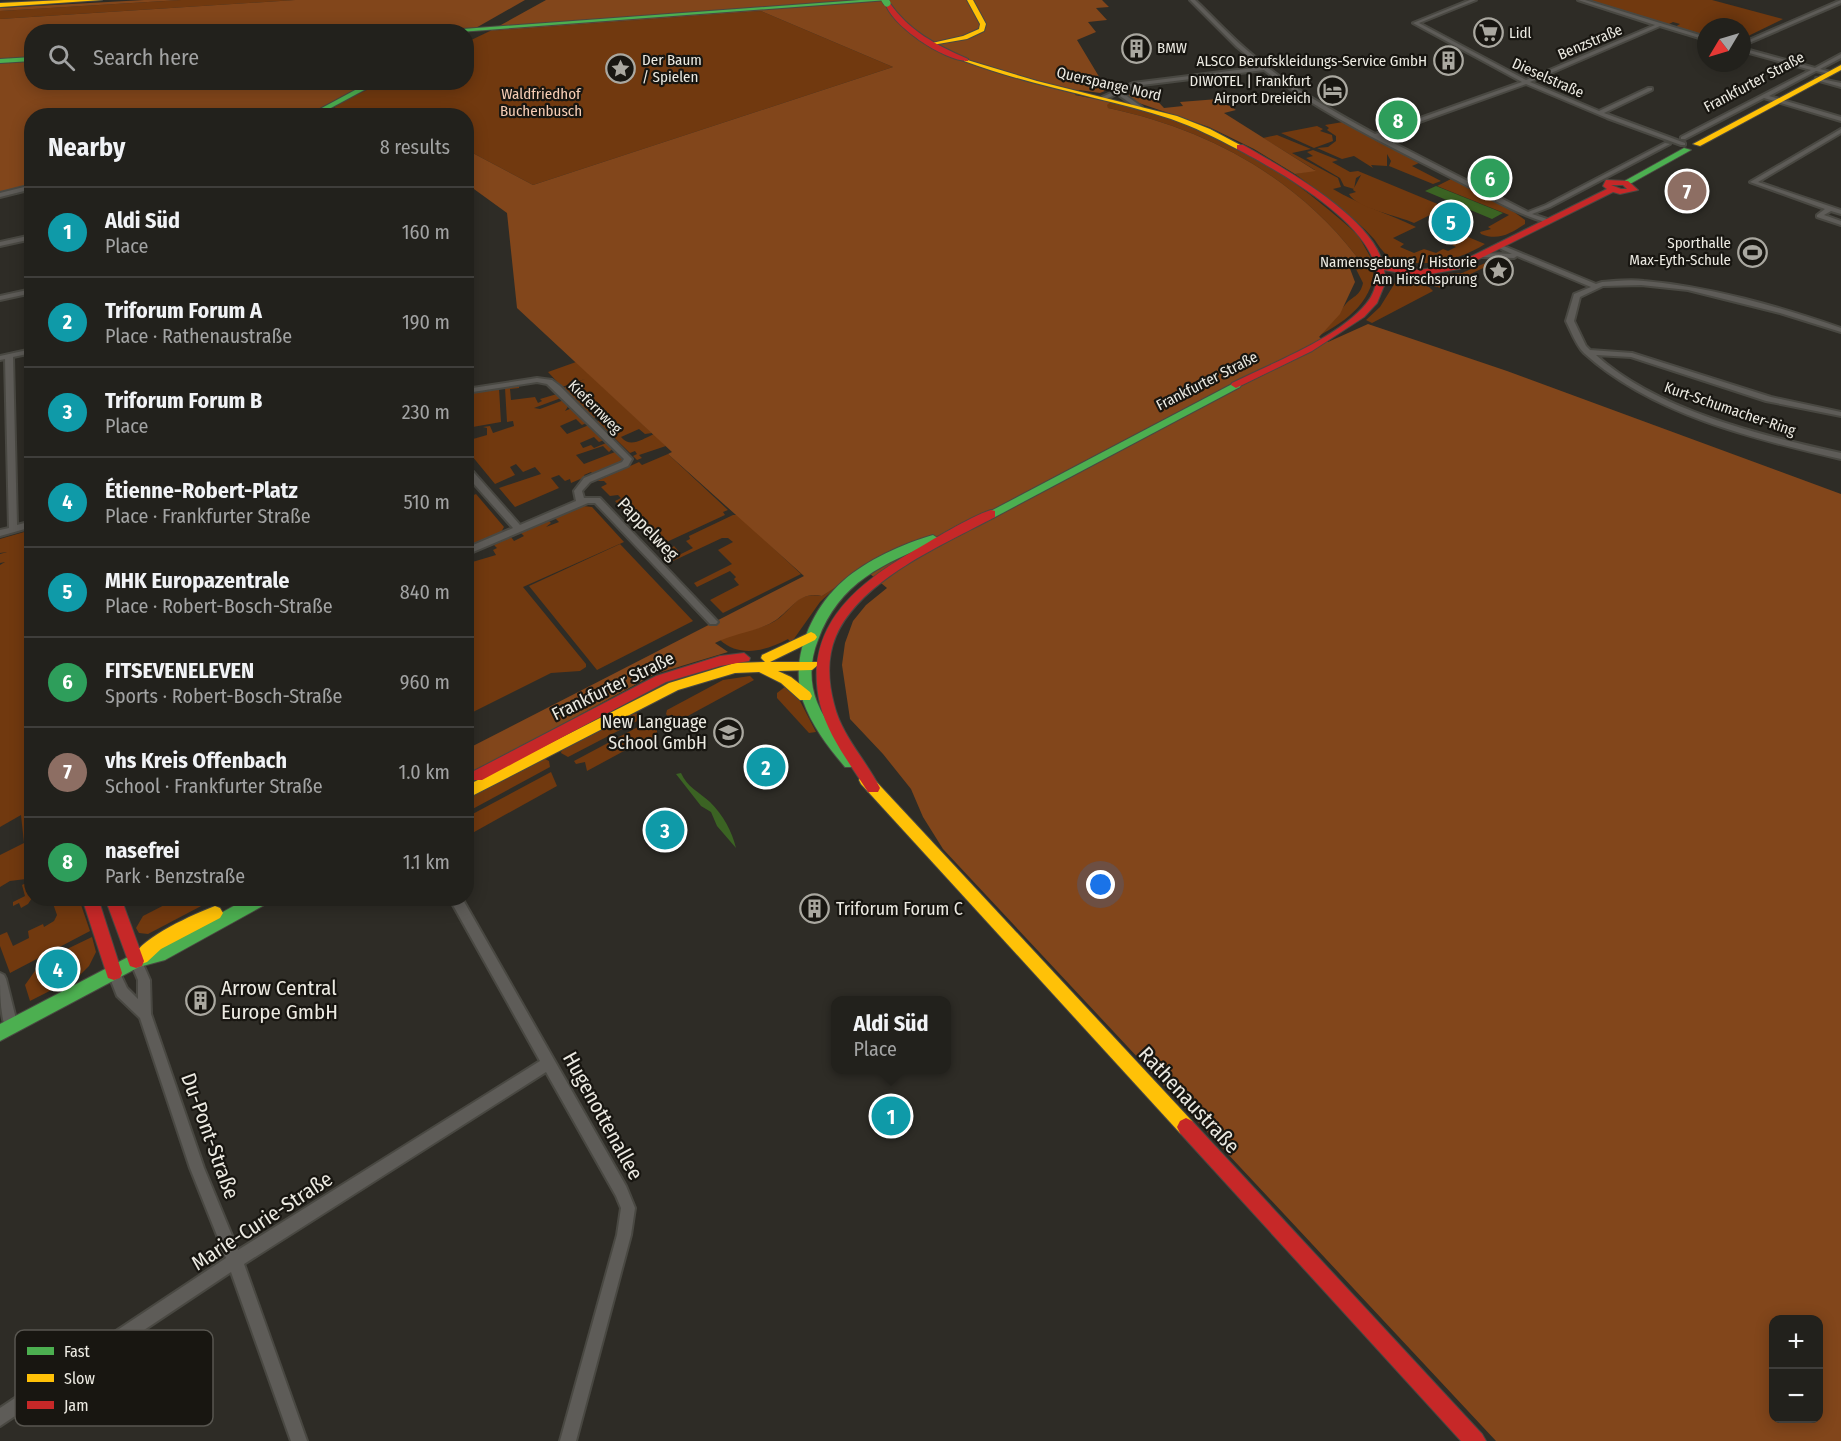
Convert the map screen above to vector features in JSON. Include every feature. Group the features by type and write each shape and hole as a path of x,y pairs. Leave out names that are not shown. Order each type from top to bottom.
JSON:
{"main road":[{"path":"0,3 28,0"},
{"path":"0,3 99,0"},
{"path":"889,1 897,20 910,31 934,44 951,44 973,33 979,26 964,1"},
{"path":"474,32 889,1"},
{"path":"889,1 907,21 934,44"},
{"name":"Querspange Nord","path":"922,35 951,44 1021,79 1139,107 1211,131 1270,161 1350,222 1377,253 1382,267"},
{"path":"0,61 24,60"},
{"name":"Frankfurter Straße","path":"1563,213 1611,190 1607,183 1625,183 1770,98 1825,72"},
{"path":"324,108 360,90"},
{"path":"1405,270 1383,282 1382,267 1431,271 1456,267 1563,213"},
{"path":"1377,253 1405,270"},
{"name":"Frankfurter Straße","path":"474,789 674,686 715,673 821,664 832,627 855,598 944,540 1017,499 1338,331 1365,312 1374,301 1383,282"},
{"name":"Frankfurter Straße","path":"811,637 832,600 854,578 884,560 1017,499"},
{"path":"766,658 811,637"},
{"name":"Rathenaustraße","path":"811,637 804,664 806,696 829,741 1475,1441"},
{"name":"Frankfurter Straße","path":"474,778 661,678 720,661 766,658 804,664"},
{"name":"Rathenaustraße","path":"821,664 823,692 836,726 873,788"},
{"path":"754,668 786,680 806,696"},
{"path":"93,906 114,973"},
{"path":"116,906 136,962"},
{"path":"136,962 155,944 228,906"},
{"path":"5,1030 136,962 159,955 248,906"}],"street":[{"path":"1192,0 1234,42 1265,68 1320,105 1372,134 1528,212 1542,224"},
{"path":"1200,0 1258,56 1265,68"},
{"name":"Dieselstraße","path":"1474,0 1415,22 1440,38 1526,82 1599,113 1688,144"},
{"path":"1580,0 1697,36"},
{"path":"1751,43 1838,1"},
{"name":"Benzstraße","path":"1372,134 1395,129 1526,82 1659,25"},
{"path":"1751,50 1825,72 1841,85"},
{"name":"Frankfurter Straße","path":"1825,72 1841,56"},
{"path":"1104,98 1129,86 1265,68"},
{"path":"1104,98 1122,95 1155,83"},
{"path":"1599,113 1650,89"},
{"path":"1122,95 1139,107"},
{"path":"1770,98 1841,119"},
{"path":"1841,131 1753,182 1841,212"},
{"path":"1528,212 1548,206 1667,144"},
{"path":"0,195 24,189"},
{"path":"1830,208 1819,216 1841,224"},
{"path":"1528,212 1563,213"},
{"path":"1528,212 1542,224"},
{"path":"0,244 24,239"},
{"path":"1515,239 1516,248 1524,257"},
{"path":"1499,246 1595,286 1648,282 1683,287 1745,300 1841,330"},
{"path":"1482,255 1524,257"},
{"name":"Kurt-Schumacher-Ring","path":"1595,286 1577,297 1570,313 1573,331 1587,352 1617,376 1677,406 1772,439 1841,456"},
{"path":"0,298 24,293"},
{"name":"Kurt-Schumacher-Ring","path":"1587,352 1632,355 1769,399 1841,414"},
{"path":"13,530 4,357 24,353"},
{"name":"Kiefernweg","path":"474,390 537,380 549,382 628,459 623,465 583,483 578,491 581,502"},
{"path":"474,478 519,529"},
{"name":"Pappelweg","path":"581,502 589,499 598,501 713,622"},
{"path":"474,549 581,502"},
{"path":"0,533 24,527"},
{"name":"Hugenottenallee","path":"460,906 621,1191 628,1209 624,1235 568,1441"},
{"name":"Du-Pont-Straße","path":"136,962 144,980 145,1014 197,1168 236,1261 299,1441"},
{"name":"Du-Pont-Straße","path":"114,973 122,992 145,1014"},
{"path":"0,979 5,1030"},
{"name":"Marie-Curie-Straße","path":"132,1330 236,1261 549,1063"},
{"name":"Marie-Curie-Straße","path":"0,1418 15,1408"}],"green space":[{"path":"181,0 295,0 0,19 0,11"},
{"path":"1586,0 1712,0 1783,19 1751,35 1751,18 1697,18 1697,36 1677,30 1675,27 1680,24 1673,22 1667,25"},
{"name":"Waldfriedhof Buchenbusch","path":"761,11 893,67 533,185 474,154 474,108 336,108 332,106 367,90 474,90 474,39 490,31"},
{"path":"1111,102 1189,124 1219,136 1264,161 1322,204 1358,235 1372,260 1360,261 1309,205 1248,161 1181,129 1108,108 1106,105"},
{"path":"1343,122 1419,163 1412,166 1441,181 1433,184 1389,166 1391,161 1387,154 1387,166 1371,165 1373,168 1354,156 1342,159 1317,148 1328,147 1336,141 1336,136 1327,130 1329,128 1325,125"},
{"path":"1317,126 1323,129 1320,131 1332,135 1333,141 1314,148 1281,133"},
{"path":"1277,135 1311,149 1292,153 1338,178 1341,187 1333,189 1416,227 1393,238 1404,244 1400,247 1414,253 1424,249 1436,253 1443,249 1448,251 1456,247 1452,245 1468,237 1485,244 1453,258 1429,263 1405,262 1390,258 1356,221 1295,174 1315,170 1263,138"},
{"path":"1313,150 1338,160 1332,162 1350,172 1358,171 1452,210 1438,216 1432,214 1414,223 1369,207 1353,199 1349,194 1356,192 1344,186 1340,178 1306,158 1313,156 1307,152"},
{"path":"1451,179 1514,212 1525,220 1525,224 1498,237 1481,234 1480,232 1491,229 1488,227 1509,215 1437,186"},
{"path":"1497,258 1517,258 1498,261 1441,288 1401,277 1462,273"},
{"path":"1361,263 1373,263 1373,276 1365,298 1349,316 1318,336 1360,291 1363,283 1355,267"},
{"path":"1398,278 1429,287 1433,291 1372,323 1366,320 1380,307"},
{"path":"576,362 652,433 645,434 639,429 621,437 624,440 636,442 654,434 666,446 639,455 642,458 637,460 633,456 637,454 635,451 630,453 597,421 603,418 601,415 594,418 563,388 585,379 562,387 548,372"},
{"path":"519,386 519,388 510,389 511,400 535,397 538,403 542,401 540,399 557,394 561,398 534,408 540,409 564,400 569,405 565,411 572,408 586,423 582,425 576,419 560,426 567,434 589,425 604,440 599,442 594,437 580,443 583,448 591,445 594,448 606,443 612,449 609,452 603,446 576,455 584,464 615,452 623,459 621,462 593,474 591,472 571,483 570,479 565,481 559,475 551,478 559,488 515,507 499,488 541,474 535,467 523,472 516,464 510,467 515,475 495,484 474,458 474,439 487,435 487,428 483,427 490,426 493,433 514,426 513,421 507,422 505,388"},
{"path":"499,389 501,422 474,427 474,393"},
{"path":"668,454 728,510 723,512 725,515 658,546 615,501 621,498 618,495 610,496 601,487 607,484 604,481 597,481 639,462 642,465"},
{"path":"476,494 504,527 500,534 474,546 474,495"},
{"path":"583,506 592,507 624,542 523,587 586,664 586,667 580,671 551,673 474,712 474,562 496,555 493,550 497,548 494,545 511,537 514,541 524,536 521,533 549,521 551,523 546,527 559,522 555,518"},
{"path":"733,515 738,515 801,574 723,613 710,600 739,585 734,579 736,577 730,571 697,587 694,583 732,564 718,550 733,542 728,538 722,538 673,561 665,553 674,546 681,554 693,548 686,541 690,539 689,536"},
{"path":"24,532 24,843 21,815 0,827 0,565 5,562 0,563 0,554 7,552 0,553 0,539"},
{"path":"620,544 693,621 597,670 529,586"},
{"path":"837,586 820,602 791,643 788,639 771,647 745,651 728,646 720,640 775,621 800,599 813,595 822,596"},
{"path":"750,676 754,680 673,724 666,714 667,710 723,680"},
{"path":"786,686 800,701 816,732 809,733 777,698 777,693"},
{"path":"632,713 640,714 643,718 568,757 561,753 562,748"},
{"path":"649,721 657,730 657,736 639,750 635,745 587,771 585,762 576,764 574,761"},
{"path":"543,758 549,761 550,767 474,808 474,793"},
{"path":"551,772 557,786 474,832 474,813"},
{"path":"24,843 24,879 10,881 0,887 0,855"},
{"path":"24,896 24,906 21,908 19,903 13,906 13,902"},
{"path":"54,906 81,906 90,931 10,973 0,946 0,935 7,932 13,946 29,938 28,931 43,924 44,927 54,921 57,915"},
{"path":"162,906 201,906 148,934 139,933 136,928 143,916"},
{"path":"92,937 96,952 89,966 79,976 30,1001 25,985 42,961"}],"shaded area":[{"path":"181,0 0,11 0,8"},
{"path":"295,0 525,0 474,29 474,24 24,24 24,90 358,90 320,108 24,108 24,188 0,194 0,19"},
{"path":"546,0 1102,0 1109,7 1096,8 1107,20 1088,22 1096,32 1077,40 1107,90 1100,93 1079,90 1075,95 1111,102 1107,105 1108,108 1181,129 1248,161 1309,205 1360,261 1349,266 1355,282 1340,314 1319,337 1328,342 1368,324 1507,371 1841,494 1841,1441 1496,1441 943,849 923,817 911,789 883,754 850,719 842,665 845,643 853,621 866,605 887,588 864,569 822,596 802,598 769,624 715,643 728,652 655,674 474,772 474,745 804,576 668,454 672,452 517,308 507,213 474,189 474,154 533,185 893,67 761,11 490,31"},
{"path":"1144,87 1164,108 1183,106 1180,102 1218,99 1236,110 1224,113 1316,171 1295,174 1254,149 1209,127 1133,101 1127,96"},
{"path":"1436,186 1503,213 1492,219 1425,191"},
{"path":"681,773 690,786 719,812 736,848 717,826 711,812 701,806 676,774"}],"traffic: fast":[{"path":"474,29 885,0"},
{"path":"0,61 24,60"},
{"path":"326,108 360,90"},
{"path":"1625,183 1687,150"},
{"path":"991,514 1236,385"},
{"path":"850,763 825,732 809,700 805,666 808,648 823,615 846,585 881,562 933,539"},
{"path":"0,1033 136,961 159,955 248,906"}],"traffic: slow":[{"path":"0,5 99,0"},
{"path":"934,44 965,38 982,30 983,24 970,0"},
{"path":"966,60 1035,82 1174,118 1240,147"},
{"path":"1697,144 1841,67"},
{"path":"767,658 811,637"},
{"path":"474,789 674,686 735,668 812,665"},
{"path":"765,671 786,680 805,696"},
{"path":"866,780 1186,1127"},
{"path":"141,957 155,944 215,913"}],"traffic: jam":[{"path":"887,3 894,14 911,31 931,44 966,60"},
{"path":"1236,385 1308,349 1345,327 1372,303 1382,281 1377,257 1362,234 1339,212 1284,172 1240,147"},
{"path":"1609,182 1625,183 1634,190 1620,192 1607,186 1609,182"},
{"path":"1382,267 1419,273 1456,267 1611,190"},
{"path":"873,788 841,737 827,704 822,668 829,636 846,609 870,585 931,546 991,514"},
{"path":"477,776 661,679 720,661 744,658"},
{"path":"93,906 114,973"},
{"path":"116,906 136,961"},
{"path":"1186,1127 1475,1441"}],"place":[{"name":"Lidl","path":"1488,33"},
{"name":"BMW","path":"1136,48"},
{"name":"ALSCO Berufskleidungs-Service GmbH","path":"1448,61"},
{"name":"Der Baum / Spielen","path":"621,69"},
{"name":"DIWOTEL | Frankfurt Airport Dreieich","path":"1332,90"},
{"name":"nasefrei","path":"1398,120"},
{"name":"FITSEVENELEVEN","path":"1490,178"},
{"name":"vhs Kreis Offenbach","path":"1687,191"},
{"name":"MHK Europazentrale","path":"1451,222"},
{"name":"Sporthalle Max-Eyth-Schule","path":"1752,252"},
{"name":"Namensgebung / Historie Am Hirschsprung","path":"1498,271"},
{"name":"New Language School GmbH","path":"728,732"},
{"name":"Triforum Forum A","path":"766,767"},
{"name":"Triforum Forum B","path":"665,830"},
{"name":"Triforum Forum C","path":"815,909"},
{"name":"Étienne-Robert-Platz","path":"58,969"},
{"name":"Arrow Central Europe GmbH","path":"200,1000"},
{"name":"Aldi Süd","path":"891,1116"}]}
